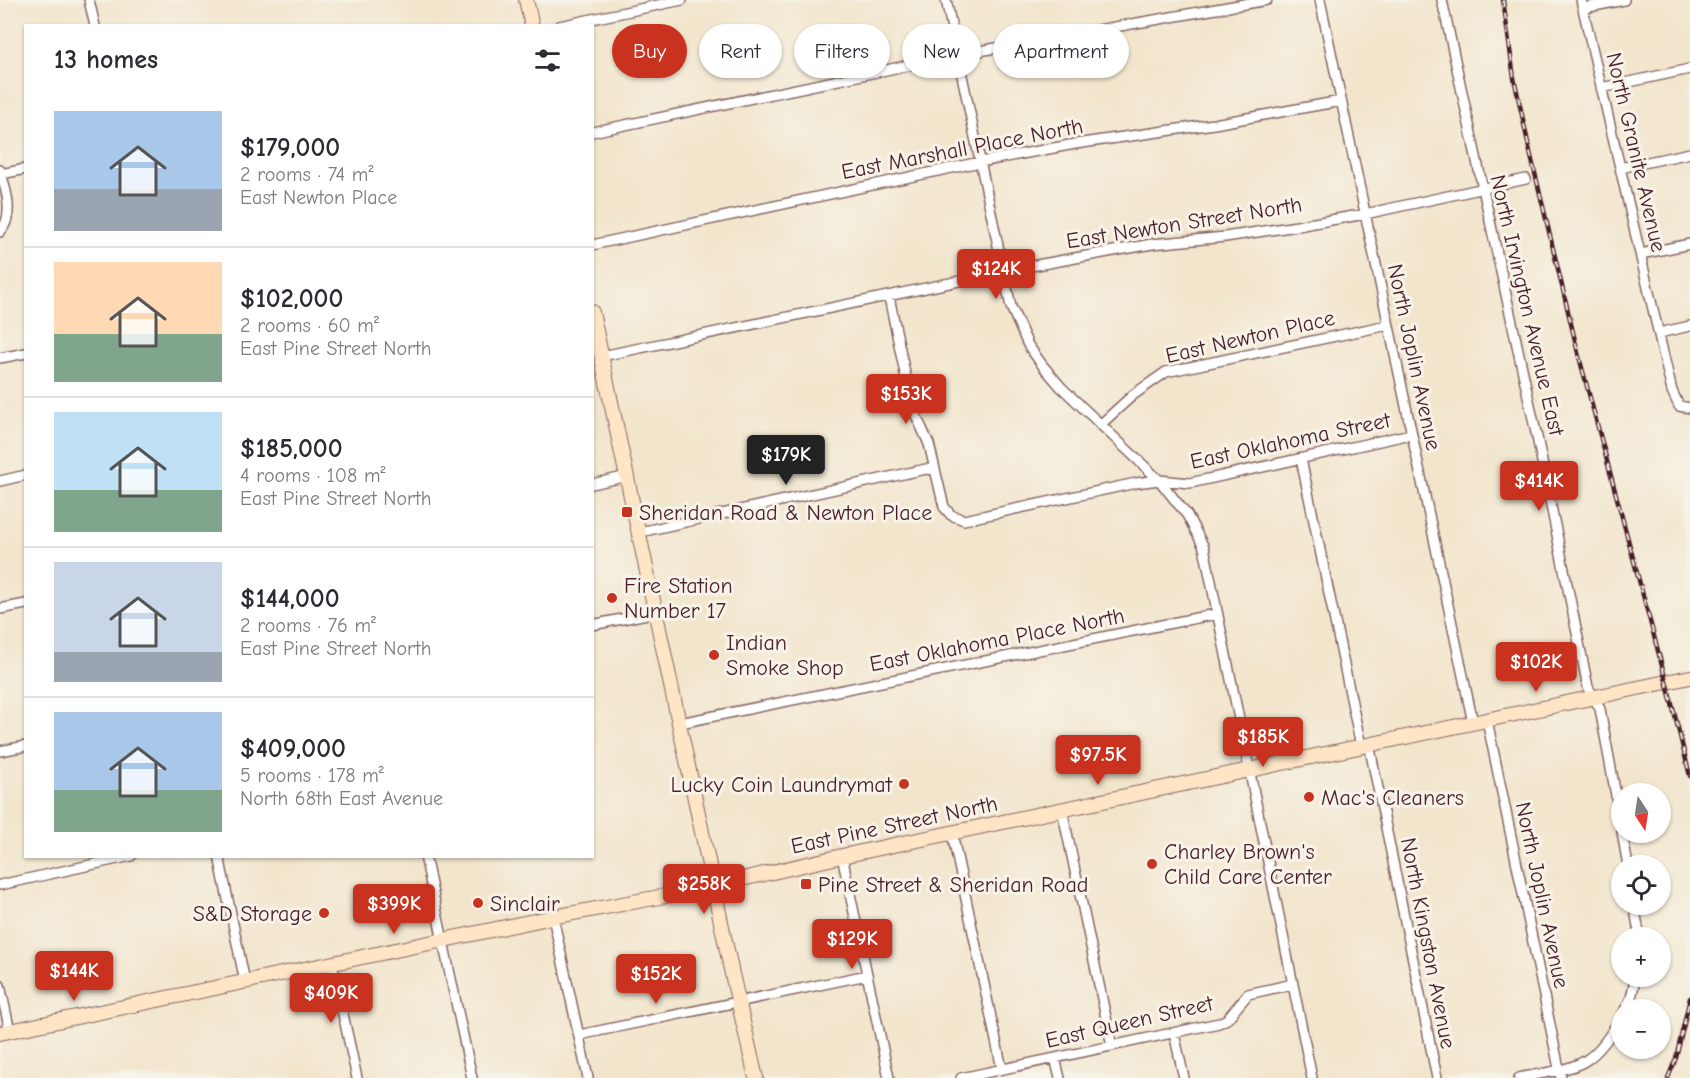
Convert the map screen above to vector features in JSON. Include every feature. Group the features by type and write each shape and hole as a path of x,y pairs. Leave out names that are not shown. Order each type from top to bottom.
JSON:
{"main road":[{"path":"526,0 531,24"},
{"path":"594,321 756,1078"},
{"name":"East Pine Street North","path":"5,1032 553,917 633,904 842,856 1690,677"}],"street":[{"path":"89,0 95,24"},
{"path":"568,24 682,0"},
{"path":"946,0 951,24"},
{"path":"981,51 1268,0"},
{"name":"North Joplin Avenue","path":"1320,0 1411,434 1480,721 1560,1075"},
{"name":"North Irvington Avenue East","path":"1442,0 1538,442 1588,687 1600,709 1614,783"},
{"path":"1583,4 1624,0"},
{"name":"North Granite Avenue","path":"1583,4 1674,400 1679,406 1690,408"},
{"path":"594,132 902,67"},
{"path":"1601,88 1690,69"},
{"path":"962,78 1011,307 1028,345 1061,387 1159,480 1187,514 1204,547 1312,1078"},
{"name":"East Marshall Place North","path":"594,244 980,162 1075,144 1214,124 1341,101"},
{"path":"1620,168 1690,153"},
{"path":"0,232 5,226 9,212 1,172 24,169"},
{"name":"East Newton Street North","path":"602,356 1003,272 1152,244 1225,237 1365,214 1526,179"},
{"path":"1641,254 1690,244"},
{"path":"640,532 926,469 935,470 929,444 910,397 889,297"},
{"name":"East Newton Place","path":"1100,425 1133,395 1166,372 1388,325"},
{"path":"1659,333 1690,326"},
{"path":"0,358 24,353"},
{"name":"East Oklahoma Street","path":"935,470 944,507 951,515 964,520 1136,483 1159,480 1190,483 1411,434"},
{"name":"North Kingston Avenue","path":"1301,459 1437,1078"},
{"path":"0,481 24,476"},
{"path":"594,484 627,477"},
{"path":"0,609 24,604"},
{"path":"594,625 657,612"},
{"name":"East Oklahoma Place North","path":"680,723 1216,614"},
{"path":"0,751 24,746"},
{"path":"1062,809 1112,1046"},
{"path":"952,833 1002,1069"},
{"path":"842,856 889,1078"},
{"path":"0,885 122,858"},
{"path":"219,858 245,982"},
{"path":"425,858 472,1078"},
{"path":"553,917 588,1078"},
{"path":"332,964 357,1078"},
{"path":"579,1035 867,975"},
{"name":"East Queen Street","path":"961,1078 1222,1022 1248,994 1293,984"},
{"path":"0,985 5,1032"},
{"path":"1174,1033 1184,1078"},
{"path":"1519,1078 1551,1071 1560,1075 1590,1059 1611,1034"},
{"path":"1055,1058 1060,1078"}],"railway":[{"path":"1503,0 1514,78 1578,353 1690,776"},
{"path":"1668,1078 1676,1058 1690,998"}],"place":[{"name":"Sheridan Road & Newton Place","path":"627,512"},
{"name":"Fire Station Number 17","path":"612,598"},
{"name":"Indian Smoke Shop","path":"714,655"},
{"name":"Lucky Coin Laundrymat","path":"904,784"},
{"name":"Mac's Cleaners","path":"1309,797"},
{"name":"Charley Brown's Child Care Center","path":"1152,864"},
{"name":"Pine Street & Sheridan Road","path":"806,884"},
{"name":"Sinclair","path":"478,903"},
{"name":"S&D Storage","path":"324,913"}]}
